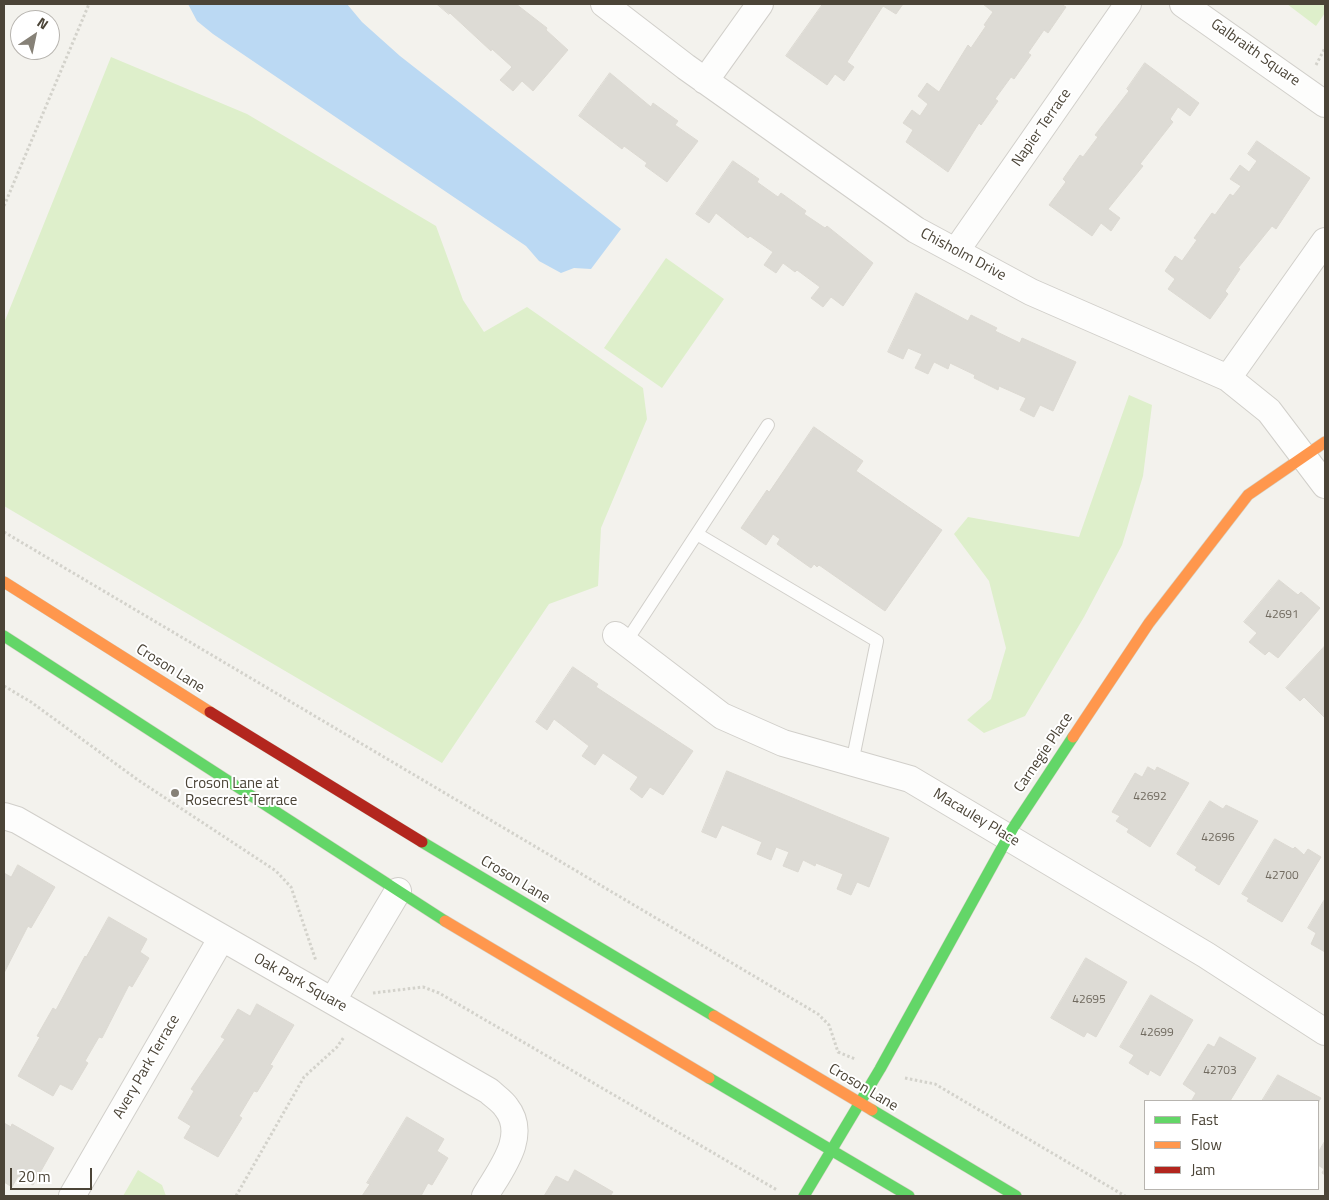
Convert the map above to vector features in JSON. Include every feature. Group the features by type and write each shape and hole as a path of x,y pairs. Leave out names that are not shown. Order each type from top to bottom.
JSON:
{"main road":[{"name":"Carnegie Place","path":"804,1196 880,1069 1007,837 1149,623 1248,495 1325,442"},
{"name":"Croson Lane","path":"4,582 315,778 1016,1196"},
{"path":"4,636 87,687 398,891 909,1196"}],"street":[{"name":"Chisholm Drive","path":"604,4 705,81 916,230 1032,292 1228,378 1269,411 1325,484"},
{"path":"705,81 760,4"},
{"name":"Napier Terrace","path":"956,251 1128,4"},
{"name":"Galbraith Square","path":"1183,4 1325,104"},
{"path":"1228,378 1325,241"},
{"name":"Macauley Place","path":"621,639 722,716 782,743 910,779 1206,955 1325,1032"},
{"name":"Oak Park Square","path":"4,816 16,820 489,1090 507,1107 516,1129 512,1149 485,1196"},
{"path":"333,1000 398,891"},
{"name":"Avery Park Terrace","path":"72,1196 221,938"}],"lane":[{"path":"621,639 697,534 768,425"},
{"path":"697,534 877,642 852,762"}],"path":[{"path":"4,206 88,4"},
{"path":"4,532 818,1014 829,1025 838,1052 913,1081 935,1084 1125,1196"},
{"path":"236,1196 304,1077 337,1047 373,993"}],"green space":[{"path":"1287,4 1325,4 1325,13 1316,26"},
{"path":"111,57 247,114 436,226 463,300 484,332 527,307 643,388 647,419 601,528 598,586 549,604 442,763 4,506 4,323"},
{"path":"666,258 724,299 662,388 604,348"},
{"path":"1129,395 1152,405 1143,476 1122,545 1084,617 1025,716 984,733 967,720 991,699 1006,648 989,581 954,534 968,517 1079,537"},
{"path":"138,1170 162,1185 166,1196 123,1196"}],"water":[{"path":"188,4 347,4 362,22 400,56 621,229 591,269 574,268 561,273 539,261 526,246 213,34 197,21"}],"building":[{"path":"437,4 516,4 547,28 546,30 568,50 533,91 522,81 513,91 500,80 512,67"},
{"path":"823,4 903,4 896,14 883,6 847,62 854,67 844,81 835,74 827,85 786,56"},
{"path":"983,4 1061,4 1066,7 1048,33 1044,30 1028,53 1031,55 1014,79 1011,77 995,99 998,101 981,125 979,123 948,172 906,142 913,130 903,123 912,110 920,116 928,104 918,96 927,83 939,92 968,45 971,48 986,26 984,25 993,12"},
{"path":"1145,63 1199,103 1190,116 1178,107 1170,119 1173,122 1140,164 1143,166 1108,209 1120,218 1111,231 1101,223 1092,236 1049,205 1066,182 1063,179 1080,155 1083,157 1098,137 1095,135 1129,91 1127,89"},
{"path":"610,73 651,107 653,103 678,121 675,125 698,141 667,182 645,166 647,163 624,146 622,149 579,116"},
{"path":"1257,141 1310,178 1276,229 1272,226 1238,268 1240,269 1225,291 1228,294 1210,319 1168,289 1175,279 1165,271 1175,256 1182,261 1197,240 1194,238 1212,213 1215,215 1230,194 1233,196 1241,186 1230,179 1240,165 1249,172 1257,161 1248,154"},
{"path":"733,161 759,179 757,182 778,197 781,193 806,211 804,214 825,228 827,226 873,263 843,306 831,297 823,307 811,298 820,287 797,270 795,272 783,263 776,273 764,265 773,252 750,236 748,238 716,213 709,223 696,214"},
{"path":"916,293 968,321 971,315 997,328 995,331 1020,343 1022,338 1076,362 1053,411 1040,405 1034,417 1020,410 1026,398 999,386 998,390 974,378 975,375 950,363 948,369 934,362 928,374 915,368 922,354 908,348 903,359 888,352"},
{"path":"814,427 863,461 856,471 942,530 885,611 819,565 817,567 814,564 811,568 777,544 780,539 773,534 766,545 741,528 767,490 769,492"},
{"path":"1279,580 1298,595 1301,592 1320,608 1278,658 1269,651 1265,655 1249,642 1257,633 1244,622"},
{"path":"1325,646 1325,718 1304,697 1300,701 1286,688"},
{"path":"573,667 598,684 596,687 693,751 663,795 650,787 642,798 630,789 638,777 603,753 595,765 582,756 589,746 554,719 547,730 536,722"},
{"path":"1148,767 1155,771 1157,767 1189,783 1150,847 1127,832 1129,829 1116,821 1120,816 1112,812 1135,773 1142,777"},
{"path":"727,771 889,838 869,887 857,882 851,895 837,889 843,874 816,863 815,866 803,860 798,872 783,866 789,852 776,847 771,860 757,854 762,842 722,825 716,838 702,832"},
{"path":"1210,801 1223,809 1226,805 1258,821 1219,885 1195,870 1197,867 1177,854"},
{"path":"1275,839 1293,849 1295,847 1304,855 1308,849 1321,857 1282,922 1247,901 1249,898 1242,894"},
{"path":"18,865 55,887 31,928 28,926 4,973 4,873 11,877"},
{"path":"1325,899 1325,952 1311,944 1316,933 1308,928"},
{"path":"109,917 147,939 140,952 149,958 132,987 129,985 102,1038 99,1037 85,1061 88,1063 72,1090 60,1084 53,1096 18,1076 40,1037 37,1036 53,1008 56,1010 85,956"},
{"path":"1086,958 1127,982 1096,1037 1087,1032 1084,1037 1051,1018"},
{"path":"1151,995 1193,1020 1160,1076 1150,1070 1148,1075 1129,1063 1134,1055 1120,1047"},
{"path":"257,1004 294,1025 270,1065 273,1066 257,1092 254,1091 239,1116 242,1118 218,1157 184,1138 191,1126 178,1118 194,1091 191,1089 225,1039 221,1037 238,1009 250,1016"},
{"path":"1220,1037 1256,1058 1231,1100 1192,1100 1196,1093 1183,1084 1208,1044 1214,1047"},
{"path":"1278,1075 1321,1098 1319,1101 1263,1100"},
{"path":"407,1117 444,1139 437,1151 448,1158 432,1185 428,1183 421,1196 362,1196 370,1184 367,1183"},
{"path":"4,1123 11,1127 12,1124 54,1148 33,1185 18,1176 12,1187 4,1182"},
{"path":"1325,1141 1325,1175 1322,1173 1324,1169 1319,1166 1319,1151"},
{"path":"575,1170 613,1192 610,1196 544,1196 556,1176 568,1182"}],"traffic: fast":[{"path":"4,636 445,921"},
{"path":"804,1196 880,1069 1013,828 1073,737"},
{"path":"422,842 714,1016"},
{"path":"709,1078 909,1196"},
{"path":"872,1110 1016,1196"}],"traffic: slow":[{"path":"1073,737 1149,623 1248,495 1325,442"},
{"path":"4,582 210,712"},
{"path":"445,921 709,1078"},
{"path":"714,1016 872,1110"}],"traffic: jam":[{"path":"210,712 422,842"}],"place":[{"name":"Croson Lane at Rosecrest Terrace","path":"175,793"}]}
